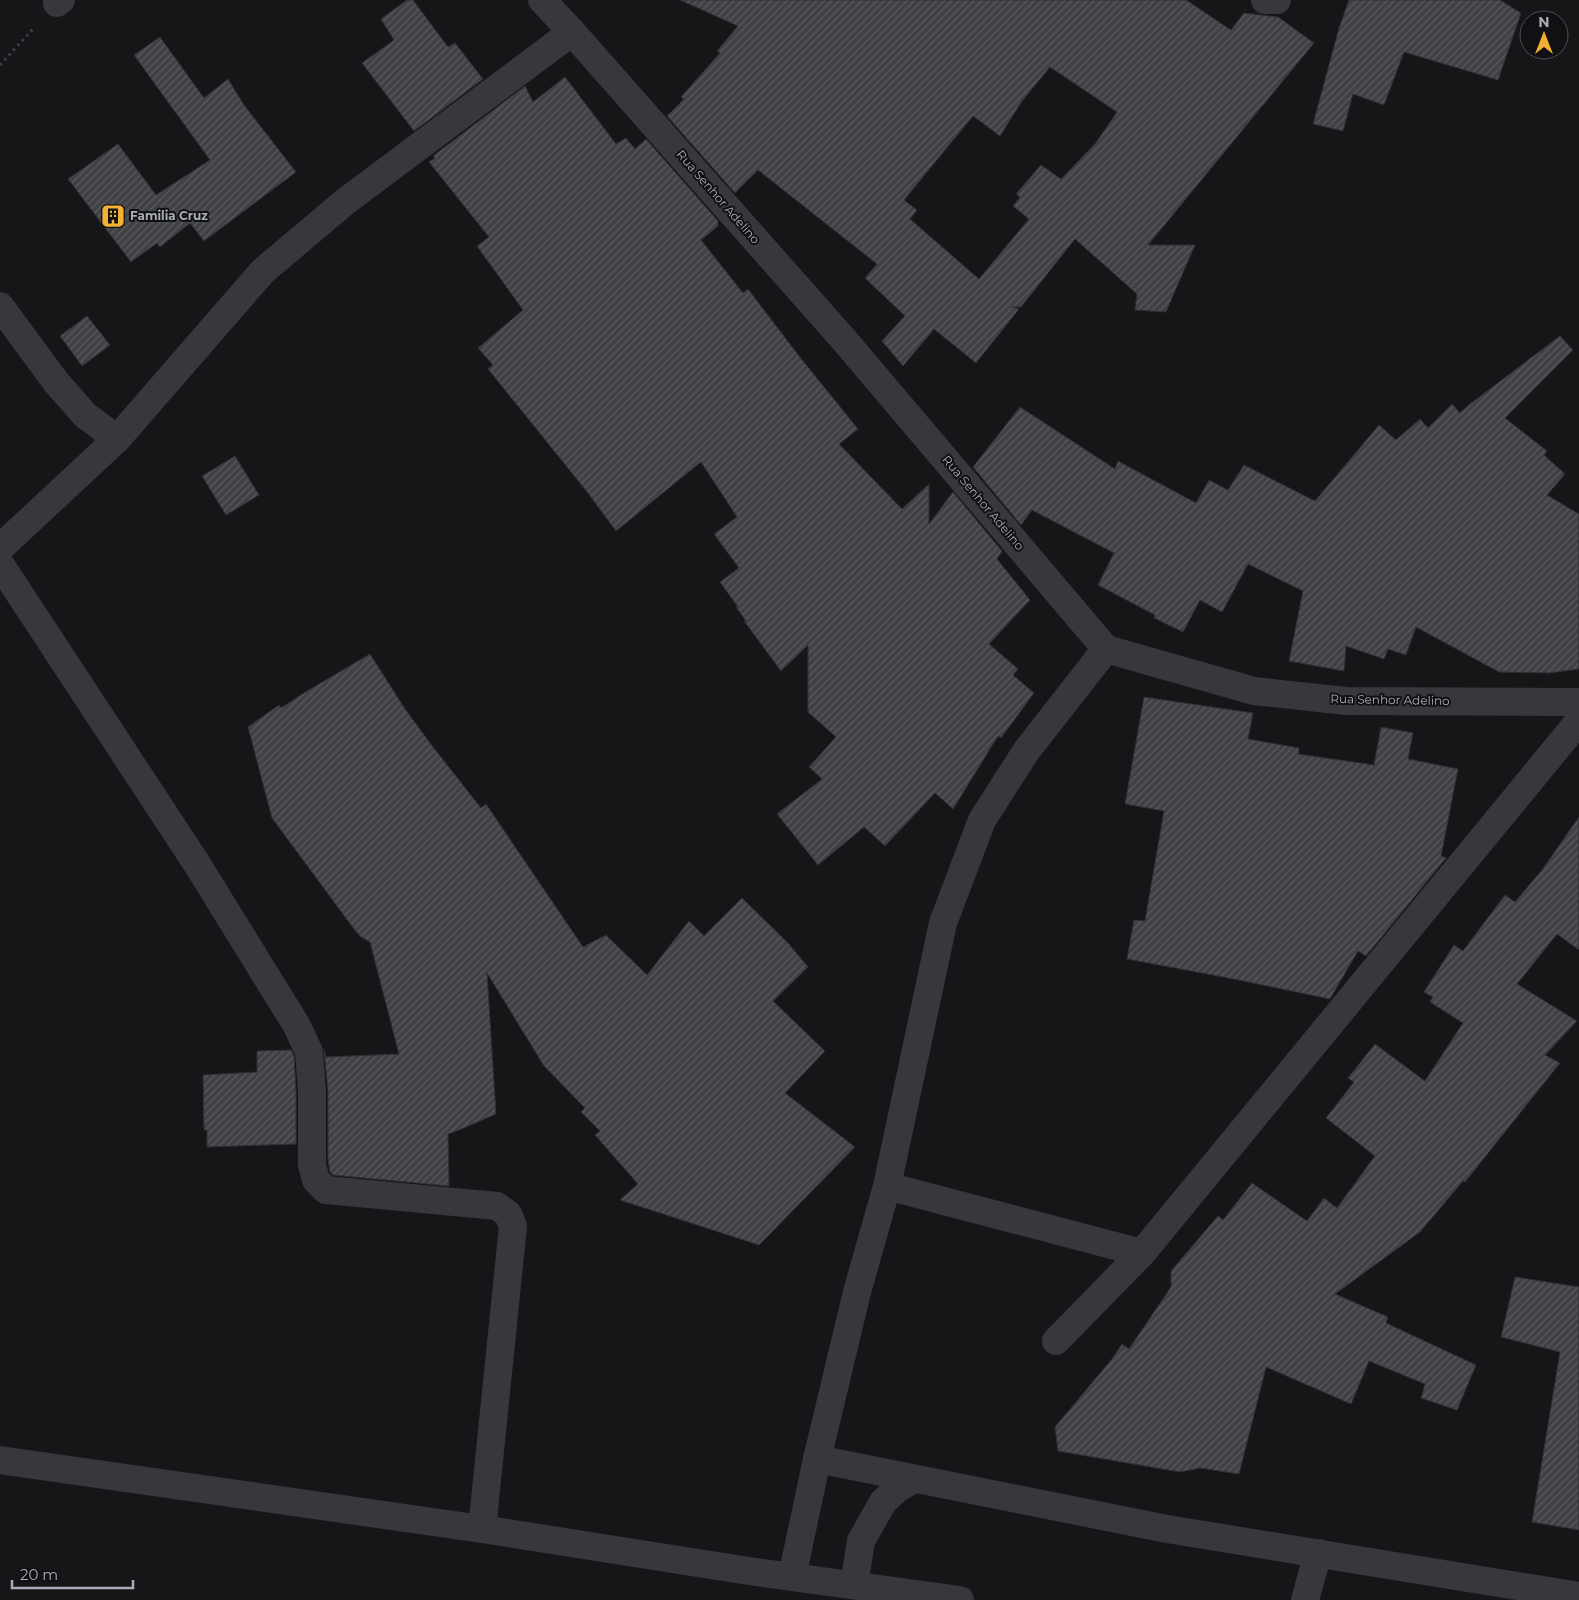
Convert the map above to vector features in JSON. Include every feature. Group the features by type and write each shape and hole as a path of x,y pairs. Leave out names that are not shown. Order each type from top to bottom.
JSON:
{"street":[{"path":"1265,0 1277,0"},
{"name":"Rua Senhor Adelino","path":"546,2 845,341 1106,649 1254,691 1346,701 1579,702"},
{"path":"0,548 117,439 263,271 346,201 572,32"},
{"path":"0,306 56,382 85,415 117,439"},
{"path":"0,564 186,847 297,1026 309,1052 312,1091 312,1165 316,1180 326,1190 497,1206 508,1214 513,1226 482,1529"},
{"path":"792,1577 817,1459 858,1292 887,1186 943,922 982,820 1027,750 1106,649"},
{"path":"1056,1341 1142,1253 1579,721"},
{"path":"887,1186 1142,1253"},
{"path":"817,1459 1167,1529 1579,1596"},
{"path":"0,1460 482,1529 916,1596 960,1600"},
{"path":"854,1585 861,1541 883,1502 898,1488 914,1479"},
{"path":"1305,1600 1318,1553"}],"path":[{"path":"0,65 59,2"}],"building":[{"path":"407,0 413,0 448,47 455,43 483,79 414,131 362,63 394,40 381,19"},
{"path":"680,0 1186,0 1231,30 1244,13 1278,17 1314,43 1148,245 1195,245 1166,312 1135,310 1137,294 1075,239 1021,307 1012,307 1019,309 976,363 934,329 903,366 882,341 905,316 865,278 877,264 758,170 735,193 667,116 684,99 681,97 720,53 717,51 738,26","holes":["1050,67 1117,112 1095,144 1061,179 1041,165 1016,194 1020,197 1013,206 1029,219 979,279 910,219 917,210 904,200 973,116 1000,136 1022,101"]},
{"path":"1349,0 1500,0 1519,12 1519,19 1498,80 1404,52 1384,105 1353,94 1343,131 1313,124 1339,28"},
{"path":"160,37 204,98 228,79 244,105 296,172 204,241 190,223 160,247 157,243 131,262 68,179 118,144 156,195 210,160 134,55"},
{"path":"565,77 616,144 626,138 635,149 646,139 718,221 718,226 701,240 743,293 748,289 858,429 839,444 902,509 929,484 929,524 953,492 1002,551 997,559 1030,600 989,644 1018,669 1013,675 1034,693 1001,738 998,736 953,809 935,793 885,846 864,827 818,865 777,814 822,779 809,767 836,737 808,712 808,645 781,671 744,621 746,621 736,607 738,607 720,582 739,568 714,534 737,517 701,462 616,531 588,493 488,369 493,365 478,348 523,310 477,246 489,237 429,162 435,158 433,156 525,86 533,102"},
{"path":"87,316 110,345 82,366 60,336"},
{"path":"1560,336 1573,350 1505,418 1547,451 1544,455 1565,474 1547,495 1579,514 1579,669 1549,673 1499,672 1416,627 1406,655 1388,649 1384,659 1346,646 1344,671 1289,661 1303,591 1248,564 1222,612 1200,600 1183,632 1154,618 1155,615 1098,585 1114,553 1032,510 1021,525 973,467 1020,407 1115,469 1118,461 1196,503 1209,480 1228,490 1244,465 1315,501 1379,425 1396,440 1420,419 1428,428 1452,404 1460,413"},
{"path":"235,456 259,495 226,515 202,476"},
{"path":"370,654 405,709 433,747 481,808 486,804 583,947 606,935 647,975 689,921 704,936 742,898 788,943 808,967 773,1001 825,1051 785,1093 855,1147 759,1245 620,1200 638,1184 595,1135 600,1131 581,1112 585,1108 544,1066 487,973 496,1114 448,1134 449,1186 333,1175 330,1172 328,1159 328,1091 324,1049 326,1057 399,1054 370,942 361,937 354,929 272,818 248,727 279,705 281,708"},
{"path":"1144,697 1253,713 1248,739 1299,748 1298,754 1374,765 1381,727 1413,733 1408,759 1458,769 1441,856 1446,858 1366,956 1358,951 1330,999 1127,959 1134,920 1145,921 1164,811 1125,804"},
{"path":"1579,817 1579,950 1557,934 1517,984 1577,1021 1545,1055 1560,1063 1465,1182 1463,1181 1420,1232 1335,1294 1388,1317 1386,1323 1476,1365 1457,1410 1421,1398 1425,1384 1369,1361 1351,1404 1266,1367 1239,1474 1200,1468 1180,1472 1058,1451 1055,1427 1112,1359 1122,1344 1129,1349 1171,1287 1171,1271 1218,1216 1223,1220 1252,1183 1307,1221 1324,1198 1337,1208 1375,1156 1326,1118 1354,1082 1348,1078 1375,1044 1425,1081 1463,1023 1430,1002 1433,997 1424,992 1454,945 1463,951 1505,895 1515,902 1542,870"},
{"path":"291,1050 294,1056 296,1092 296,1144 207,1147 207,1130 204,1130 203,1075 257,1072 257,1051"},
{"path":"1515,1277 1579,1287 1579,1530 1532,1522 1560,1352 1501,1337"}],"place":[{"name":"Familia Cruz","path":"113,216"}]}
